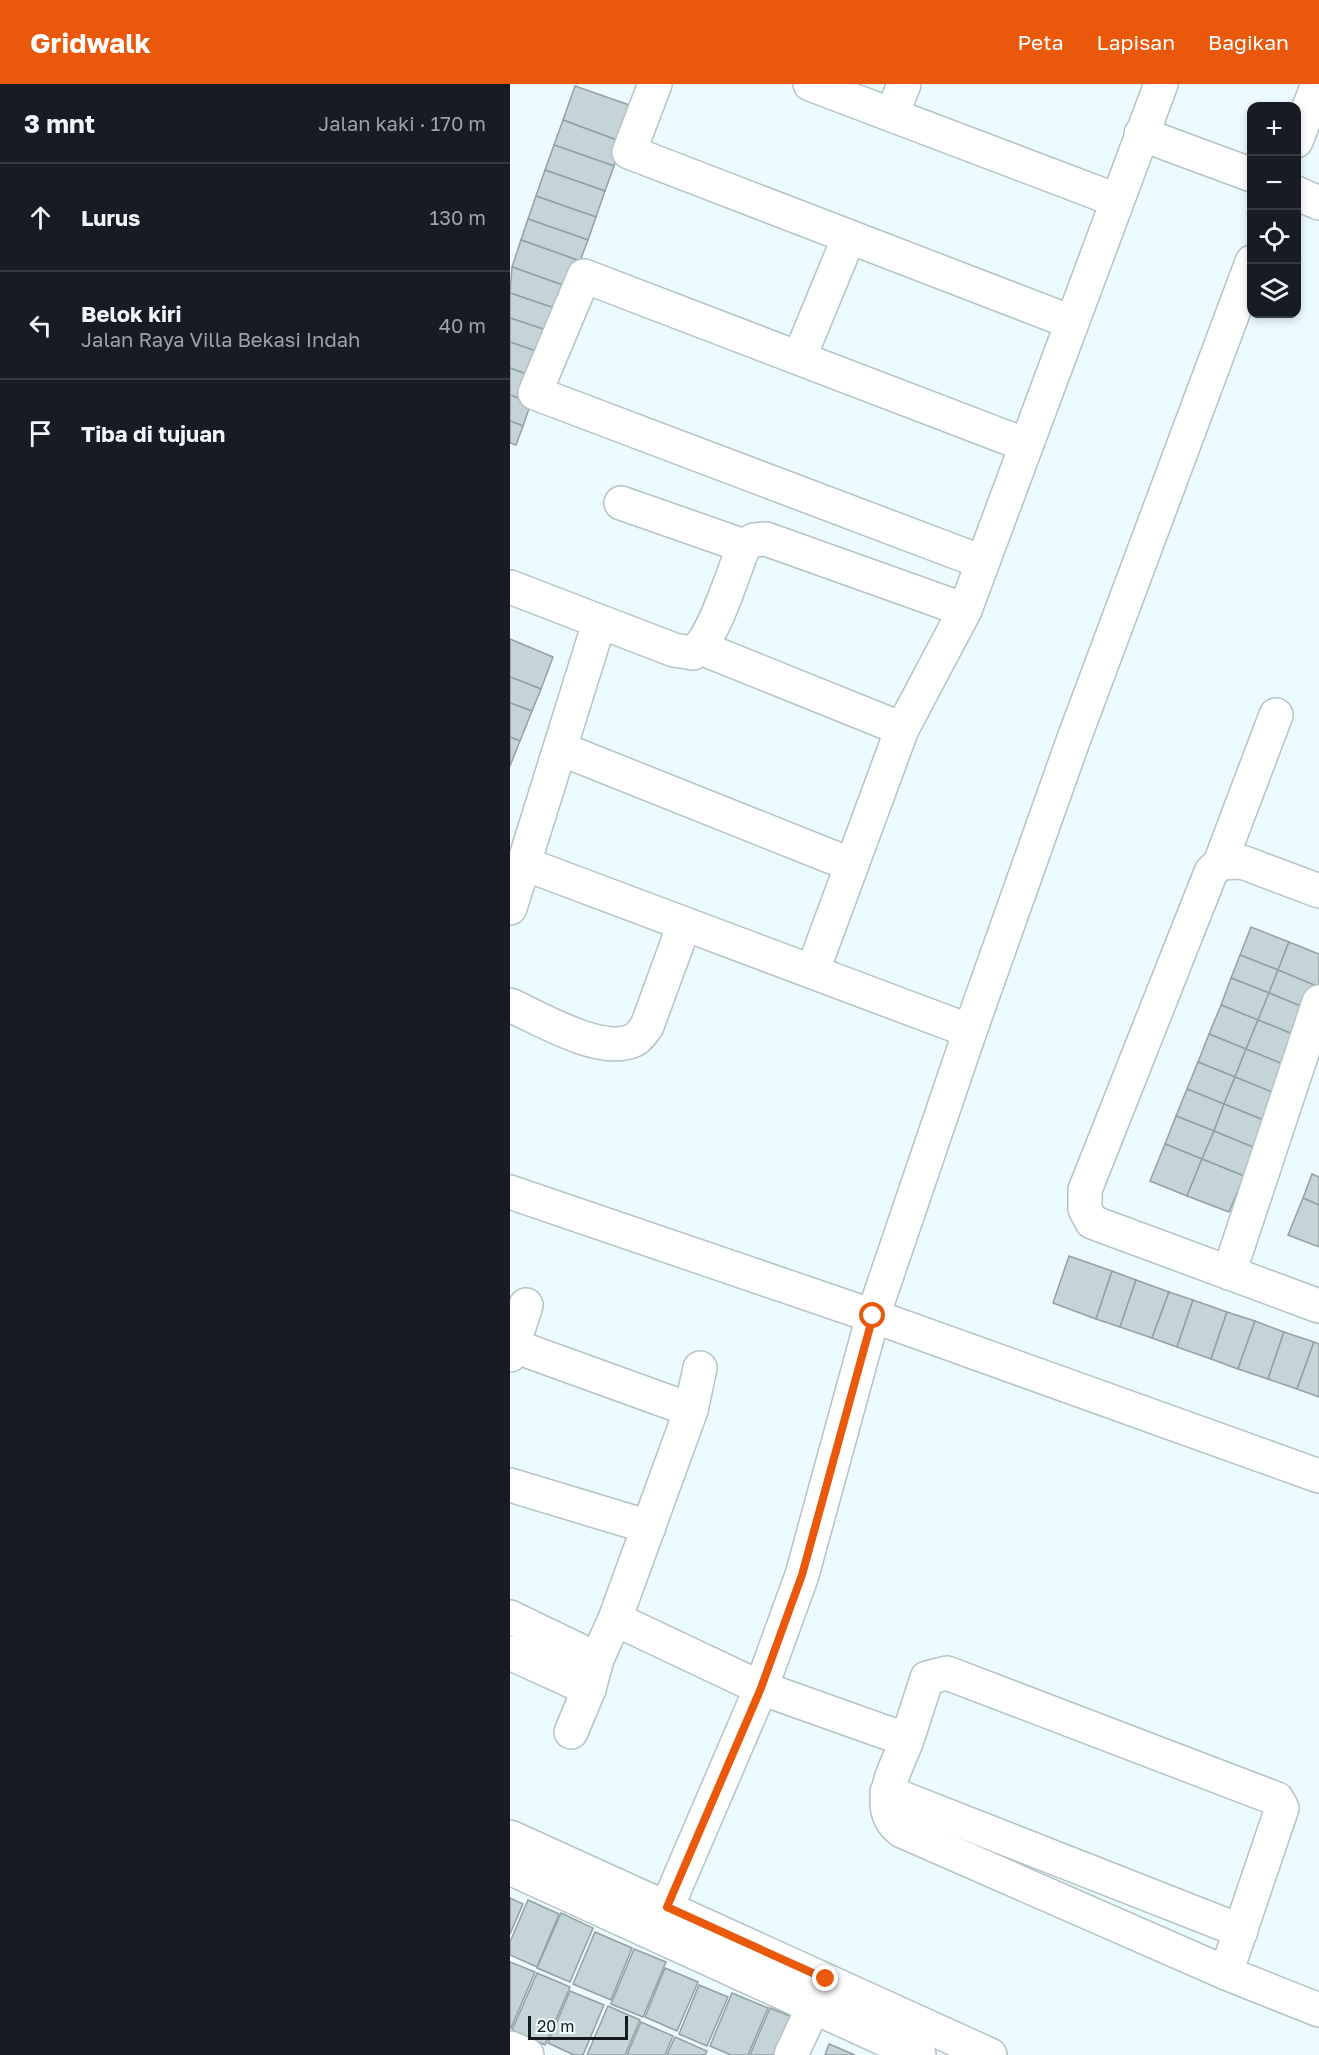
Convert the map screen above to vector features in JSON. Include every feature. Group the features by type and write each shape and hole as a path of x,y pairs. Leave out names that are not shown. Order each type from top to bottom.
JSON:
{"street":[{"path":"655,84 629,152 1071,322"},
{"path":"810,84 1116,200"},
{"path":"892,115 904,84"},
{"path":"813,970 902,729 965,610 1161,84"},
{"path":"1301,128 1318,84"},
{"path":"1141,134 1247,174"},
{"path":"1301,195 1319,203"},
{"path":"800,356 849,237"},
{"path":"667,1907 761,1688 802,1575 873,1316 970,1031 1077,730 1250,264"},
{"path":"982,562 535,393 584,276 800,356 1026,445"},
{"path":"621,503 744,546"},
{"path":"510,587 599,623 683,653 693,653 701,648 744,546 754,540 766,539 965,610"},
{"path":"510,908 599,623"},
{"path":"701,648 902,729"},
{"path":"1275,715 1220,863 1211,872 1085,1190 1085,1209 1092,1222 1319,1306"},
{"path":"561,749 852,865"},
{"path":"1220,863 1242,862 1319,891"},
{"path":"525,864 684,925 813,970 970,1031"},
{"path":"510,1005 592,1041 617,1045 636,1040 647,1026 684,925"},
{"path":"1228,1273 1319,1002"},
{"path":"510,1192 873,1316 1319,1476"},
{"path":"526,1305 512,1351 691,1410"},
{"path":"571,1732 691,1410 700,1368"},
{"path":"510,1485 649,1527"},
{"path":"510,1617 593,1674"},
{"path":"615,1619 761,1688 907,1740"},
{"path":"510,1653 593,1674"},
{"path":"1226,1973 1282,1808 1277,1799 947,1673 927,1678 887,1792 886,1814 891,1823 902,1831 1226,1973 1319,2010"},
{"path":"887,1792 1241,1931"},
{"path":"510,1837 667,1907 820,1993 919,2055"},
{"path":"510,1868 820,1993 990,2055"},
{"path":"791,2055 820,1993"},
{"path":"510,2048 527,2055"}],"building":[{"path":"575,86 635,107 622,142 563,120"},
{"path":"563,120 622,142 614,166 554,145"},
{"path":"554,145 614,166 605,191 545,170"},
{"path":"545,170 605,191 596,217 536,196"},
{"path":"536,196 596,217 588,240 528,219"},
{"path":"528,219 588,240 580,261 521,240"},
{"path":"521,240 580,261 571,288 512,267"},
{"path":"512,267 571,288 563,311 510,293"},
{"path":"510,293 563,311 555,333 510,318"},
{"path":"510,318 555,333 547,355 510,342"},
{"path":"510,342 547,355 539,379 510,368"},
{"path":"510,368 539,379 531,403 510,395"},
{"path":"510,395 531,403 523,426 510,421"},
{"path":"510,421 523,426 516,445 510,443"},
{"path":"510,639 553,657 541,689 510,677"},
{"path":"510,677 541,689 532,711 510,703"},
{"path":"510,703 532,711 520,741 510,737"},
{"path":"510,737 520,741 510,766"},
{"path":"1251,927 1289,942 1278,970 1240,955"},
{"path":"1289,942 1319,954 1319,987 1278,970"},
{"path":"1240,955 1278,970 1269,993 1231,978"},
{"path":"1278,970 1319,987 1310,1010 1269,993"},
{"path":"1231,978 1269,993 1258,1020 1221,1005"},
{"path":"1269,993 1310,1010 1300,1037 1258,1020"},
{"path":"1221,1005 1258,1020 1246,1049 1209,1034"},
{"path":"1258,1020 1300,1037 1288,1066 1246,1049"},
{"path":"1209,1034 1246,1049 1235,1077 1198,1062"},
{"path":"1246,1049 1288,1066 1277,1094 1235,1077"},
{"path":"1198,1062 1235,1077 1224,1104 1187,1089"},
{"path":"1235,1077 1277,1094 1266,1121 1224,1104"},
{"path":"1187,1089 1224,1104 1214,1131 1176,1116"},
{"path":"1224,1104 1266,1121 1255,1148 1214,1131"},
{"path":"1176,1116 1214,1131 1202,1159 1165,1144"},
{"path":"1214,1131 1255,1148 1244,1176 1202,1159"},
{"path":"1165,1144 1202,1159 1187,1196 1150,1181"},
{"path":"1202,1159 1244,1176 1229,1212 1187,1196"},
{"path":"1312,1174 1319,1177 1319,1205 1303,1198"},
{"path":"1303,1198 1319,1205 1319,1247 1288,1235"},
{"path":"1069,1256 1112,1271 1096,1319 1053,1303"},
{"path":"1112,1271 1136,1280 1120,1327 1096,1319"},
{"path":"1136,1280 1169,1292 1152,1338 1120,1327"},
{"path":"1169,1292 1193,1300 1177,1347 1152,1338"},
{"path":"1193,1300 1227,1312 1211,1359 1177,1347"},
{"path":"1227,1312 1255,1321 1238,1369 1211,1359"},
{"path":"1255,1321 1284,1332 1268,1379 1238,1369"},
{"path":"1284,1332 1314,1342 1297,1389 1268,1379"},
{"path":"1314,1342 1319,1344 1319,1397 1297,1389"},
{"path":"510,1898 523,1904 510,1934"},
{"path":"528,1900 559,1914 537,1967 510,1955 510,1942"},
{"path":"561,1913 593,1928 570,1982 537,1968"},
{"path":"595,1932 632,1948 611,2000 573,1984"},
{"path":"634,1949 666,1962 643,2017 611,2004"},
{"path":"510,1962 535,1972 511,2028 510,2028"},
{"path":"665,1968 698,1982 677,2031 645,2017"},
{"path":"537,1973 570,1987 545,2045 512,2030"},
{"path":"699,1985 728,1997 707,2046 679,2034"},
{"path":"570,1991 604,2005 583,2055 574,2055 548,2043"},
{"path":"732,1993 768,2008 748,2055 731,2055 710,2046"},
{"path":"608,2006 640,2020 625,2055 587,2055"},
{"path":"770,2008 800,2020 785,2055 750,2055"},
{"path":"641,2022 673,2036 665,2055 627,2055"},
{"path":"675,2037 707,2051 705,2055 667,2055"},
{"path":"829,2044 855,2055 825,2055"}],"route":[{"path":"826,1979 667,1907 761,1688 802,1575 873,1316"}]}
